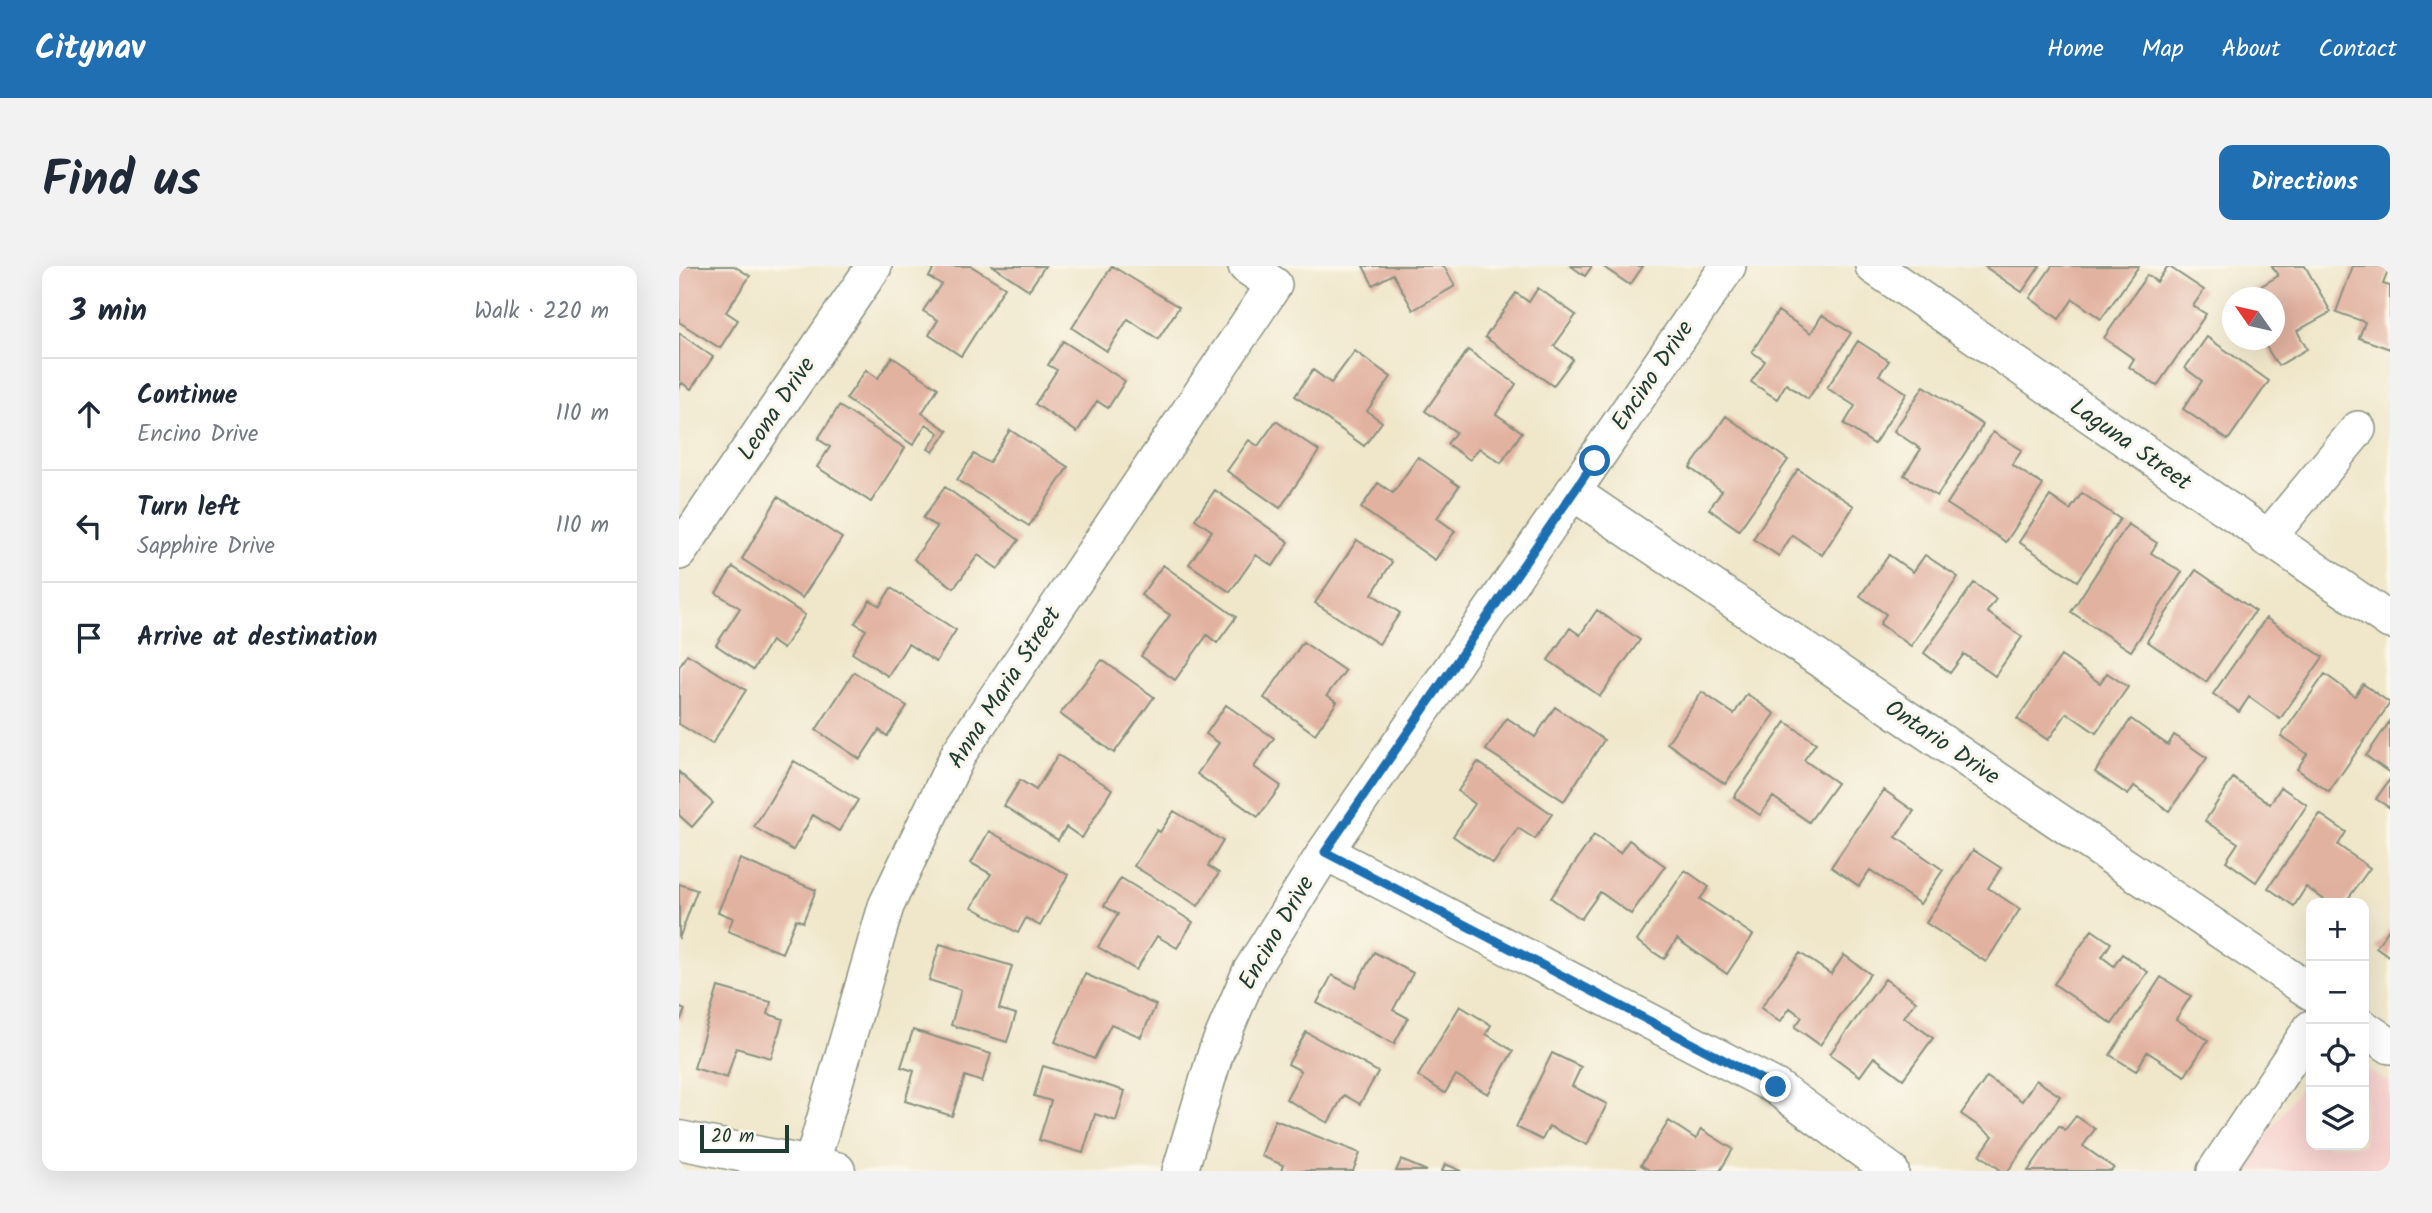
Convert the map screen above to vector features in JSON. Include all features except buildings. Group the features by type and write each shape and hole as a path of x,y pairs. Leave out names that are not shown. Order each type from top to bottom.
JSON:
{"street":[{"name":"Leona Drive","path":"679,552 874,266"},
{"name":"Anna Maria Street","path":"823,1168 886,906 959,753 1274,285 1247,266"},
{"name":"Encino Drive","path":"1180,1171 1216,1052 1250,972 1325,852 1728,266"},
{"name":"Laguna Street","path":"1873,266 2390,621"},
{"path":"2267,539 2358,429"},
{"name":"Ontario Drive","path":"1574,493 2306,989"},
{"path":"1325,852 1776,1087 1891,1171"},
{"path":"2369,1031 2390,1046"},
{"path":"2215,1171 2306,1035"},
{"path":"679,1140 823,1168"}],"shaded area":[{"path":"2369,1070 2390,1084 2390,1171 2242,1171 2306,1079 2306,1150 2369,1150"}],"route":[{"path":"1595,461 1325,852 1776,1087"}]}
